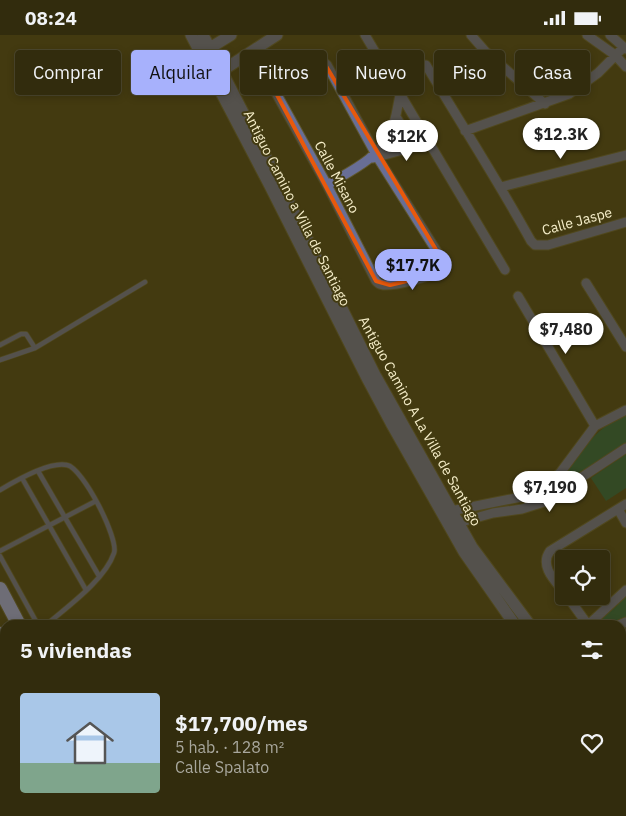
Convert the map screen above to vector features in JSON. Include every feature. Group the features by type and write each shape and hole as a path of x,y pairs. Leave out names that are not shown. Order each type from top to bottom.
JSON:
{"highway":[{"path":"0,589 16,620"}],"street":[{"path":"191,35 204,50"},
{"name":"Antiguo Camino A La Villa de Santiago","path":"202,35 205,50"},
{"path":"207,50 231,35"},
{"path":"365,35 374,50"},
{"path":"471,35 485,51 545,104"},
{"path":"587,35 615,55 626,67"},
{"path":"465,131 545,104 580,88 625,48 610,35"},
{"path":"230,65 274,36"},
{"name":"Calle Misano","path":"320,59 327,65 374,156 441,257 440,269 432,275 390,285 376,281 327,185 276,93 276,85 312,60 320,59"},
{"path":"426,65 501,187 626,155"},
{"name":"Antiguo Camino A La Villa de Santiago","path":"229,95 280,182 375,375 447,513 526,620"},
{"path":"374,156 391,132 400,95"},
{"path":"400,95 505,270"},
{"path":"396,117 415,147"},
{"path":"327,185 374,156 429,143"},
{"name":"Calle Jaspe","path":"501,187 535,245 548,245 626,221"},
{"path":"586,283 626,347"},
{"path":"518,296 594,426"},
{"path":"447,513 536,494 560,473 594,426 626,410"},
{"path":"511,620 472,566 454,524 493,513 544,503 626,448"},
{"path":"560,473 570,484"},
{"path":"555,580 548,571 546,564 547,554 550,551 622,507 626,523"},
{"path":"593,620 626,590"},
{"path":"574,605 584,620"}],"lane":[{"path":"0,360 34,348 145,283"},
{"path":"0,345 21,334 26,334 34,348"},
{"path":"0,490 38,471 65,464 73,467 96,501 114,540 115,551 99,576 52,620"},
{"path":"38,471 99,576"},
{"path":"22,478 86,590"},
{"path":"0,551 96,501"},
{"path":"0,556 35,620"}],"highlighted area":[{"path":"312,60 323,61 441,258 439,269 432,275 390,285 376,281 276,93 276,85"}],"green space":[{"path":"626,414 626,446 572,479 566,477 565,472 592,439 607,426"},
{"path":"626,454 626,488 606,501 591,478"},
{"path":"626,594 626,619 601,619"}]}
